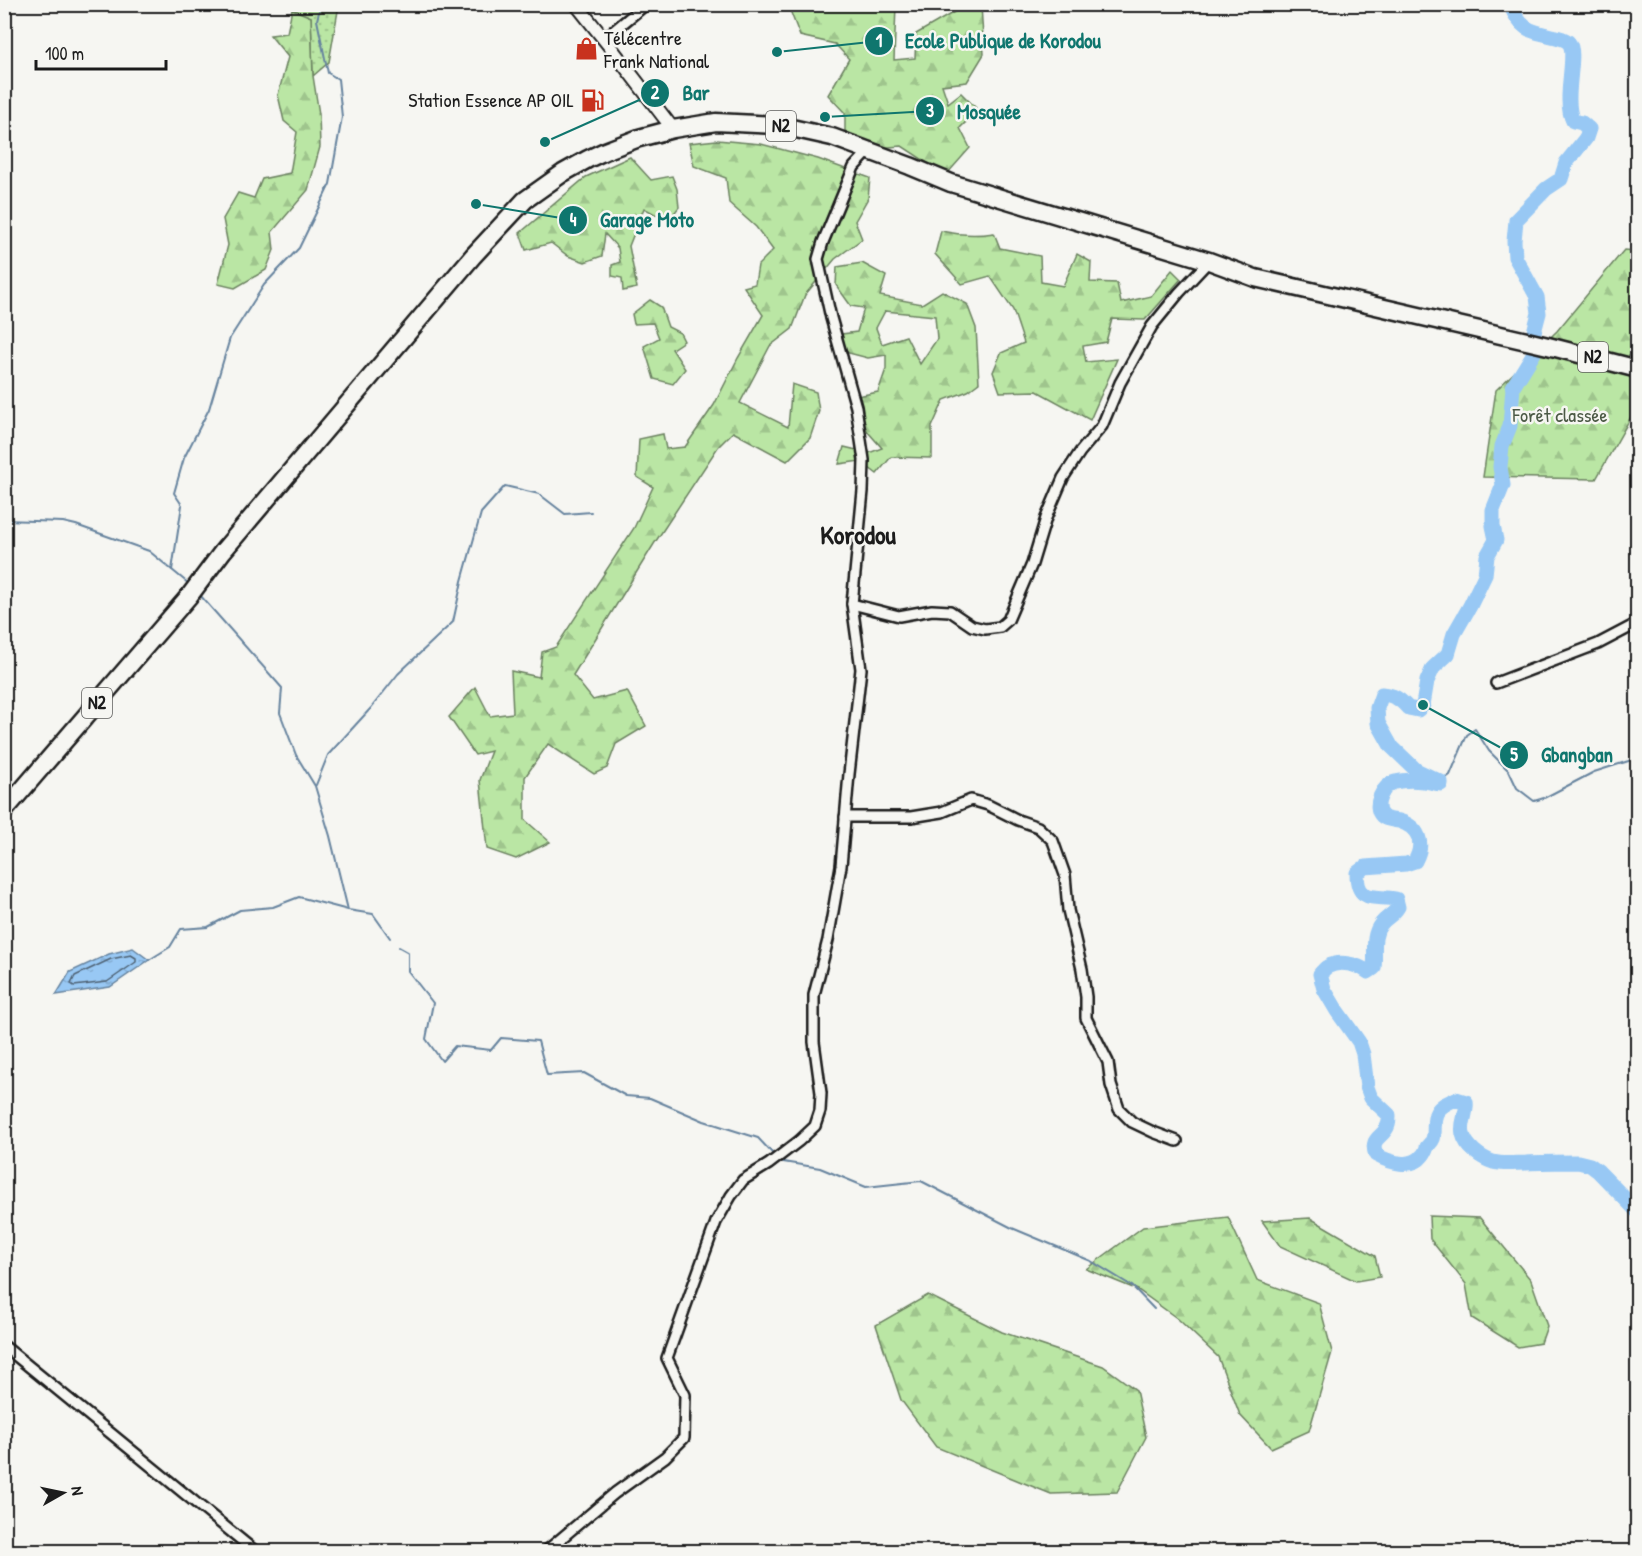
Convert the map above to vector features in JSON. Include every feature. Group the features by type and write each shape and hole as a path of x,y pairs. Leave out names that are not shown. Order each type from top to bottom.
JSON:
{"highway":[{"name":"N2","path":"4,811 190,596 224,551 473,256 525,200 563,172 605,150 639,138 673,129 716,122 778,125 832,137 951,183 1209,261 1255,278 1638,369"}],"street":[{"path":"576,4 673,129"},
{"path":"604,39 646,4"},
{"path":"545,1551 615,1493 665,1457 684,1438 685,1395 667,1358 716,1222 743,1180 800,1141 815,1126 820,1111 821,1093 814,1041 814,995 828,940 841,866 861,669 852,604 864,460 856,407 831,318 818,259 854,167 869,151"},
{"path":"852,604 900,616 932,610 950,611 972,626 985,629 1000,627 1008,620 1032,564 1063,478 1080,452 1102,426 1120,383 1152,326 1209,261"},
{"path":"1496,683 1598,644 1638,623"},
{"path":"845,817 910,817 942,812 971,800 1038,826 1053,841 1065,875 1068,910 1082,969 1086,1018 1108,1062 1111,1084 1119,1109 1132,1122 1178,1141"},
{"path":"4,1346 256,1551"}],"green space":[{"path":"848,4 852,7 856,5 896,5 894,60 915,58 916,34 956,11 956,5 981,5 984,54 967,82 942,85 948,103 961,93 978,110 960,128 970,148 946,175 902,146 875,148 845,131 845,113 828,95 849,59 835,44 800,36 788,5"},
{"path":"291,5 339,5 329,62 313,76 311,17 292,9"},
{"path":"292,9 311,17 313,76 319,114 320,147 308,190 272,232 274,250 266,270 235,288 218,284 228,245 223,219 238,193 254,198 262,179 290,173 297,132 284,121 278,95 288,57 270,35 287,33"},
{"path":"717,140 761,144 818,159 870,178 868,198 855,221 862,239 835,259 805,295 792,329 770,346 740,403 788,427 792,384 816,392 819,411 810,438 787,461 733,432 718,447 654,544 573,675 593,700 627,691 646,726 616,744 607,768 594,774 548,744 525,777 525,820 550,842 516,859 487,849 480,780 491,751 475,755 449,717 475,687 490,716 513,713 511,671 539,677 542,652 556,647 634,528 653,487 637,477 639,439 663,434 666,449 685,447 714,405 763,315 744,287 755,284 758,265 773,250 756,227 729,203 726,178 694,166 689,143"},
{"path":"630,157 651,180 672,176 677,189 679,207 668,221 644,208 629,246 637,288 623,291 622,278 612,276 612,265 620,262 618,248 605,234 602,256 585,262 568,256 551,243 526,250 520,233 586,177"},
{"path":"941,231 968,235 994,233 1000,248 1040,256 1041,282 1063,286 1077,254 1091,262 1090,282 1117,283 1121,303 1151,296 1172,270 1181,279 1145,320 1112,319 1106,342 1083,346 1086,362 1117,359 1090,420 1037,391 1000,392 993,372 1001,353 1024,343 1013,310 990,276 962,284 935,254"},
{"name":"Forêt classée","path":"1624,250 1637,251 1637,408 1596,479 1483,477 1496,390 1557,331"},
{"path":"862,263 886,276 880,296 922,304 942,291 967,304 976,328 979,383 968,391 944,400 932,427 932,458 891,457 877,474 860,461 839,464 844,447 869,453 882,448 868,432 856,407 858,396 878,392 886,369 886,355 868,358 841,351 842,334 857,332 864,308 851,306 836,285 837,267","holes":["885,311 935,316 937,339 920,364 906,336 882,344 876,328"]},
{"path":"650,300 661,307 668,327 680,333 684,341 672,349 685,369 673,384 654,379 644,346 659,338 653,323 634,324 632,314"},
{"path":"1429,1216 1480,1218 1531,1280 1547,1326 1541,1343 1518,1347 1472,1318 1466,1284 1430,1239"},
{"path":"1228,1217 1257,1280 1319,1303 1332,1352 1309,1431 1271,1448 1240,1415 1218,1357 1178,1319 1138,1290 1086,1269 1143,1227"},
{"path":"1310,1218 1375,1256 1380,1277 1356,1281 1280,1246 1262,1221"},
{"path":"928,1295 1002,1332 1103,1366 1136,1390 1146,1437 1117,1492 1051,1494 936,1447 901,1400 876,1325"}],"water":[{"path":"133,948 149,960 110,987 56,995 70,972 109,954"}],"waterway":[{"path":"172,570 182,505 174,493 184,458 209,409 230,338 264,285 299,248 330,184 342,117 338,79 328,73 317,20 321,4"},
{"path":"1510,4 1518,20 1527,28 1569,43 1572,57 1570,112 1573,121 1582,123 1589,129 1586,138 1566,163 1561,179 1546,189 1516,220 1515,257 1537,297 1539,313 1534,332 1534,353 1513,387 1510,426 1502,446 1500,467 1503,485 1493,510 1496,540 1487,556 1485,575 1454,634 1448,654 1433,668 1427,681 1423,705 1418,710 1408,708 1396,698 1382,694 1377,708 1378,723 1391,746 1416,770 1441,784 1401,781 1391,784 1383,791 1380,796 1379,812 1390,820 1399,821 1411,827 1420,842 1418,854 1415,861 1406,864 1365,867 1357,873 1360,890 1364,894 1396,899 1398,907 1383,921 1376,934 1374,968 1368,972 1354,965 1343,963 1327,967 1320,974 1324,989 1359,1042 1371,1098 1389,1115 1386,1129 1374,1145 1376,1155 1400,1163 1418,1160 1433,1139 1437,1112 1456,1099 1466,1102 1462,1126 1465,1139 1471,1148 1484,1158 1501,1163 1578,1162 1590,1165 1638,1212"},
{"path":"316,785 328,755 371,708 398,674 453,622 481,513 505,486 539,494 565,514 591,512"},
{"path":"4,520 63,522 76,525 149,551 189,584"},
{"path":"199,594 282,688 280,713 296,755 315,786 348,910"},
{"path":"1441,782 1450,775 1467,735 1475,729 1489,751 1509,771 1517,788 1534,801 1594,772 1638,758"},
{"path":"149,960 170,947 181,929 208,927 240,910 273,907 299,897 373,914 390,938"},
{"path":"399,947 408,952 408,971 433,1003 426,1039 442,1061 455,1046 491,1050 501,1038 538,1041 547,1075 584,1073 626,1096 650,1098 704,1121 758,1138 773,1154"},
{"path":"777,1161 820,1168 866,1187 921,1181 1012,1228 1091,1261 1132,1286 1154,1309"}],"place":[{"name":"Télécentre Frank National","path":"586,49"},
{"name":"Ecole Publique de Korodou","path":"777,52"},
{"name":"Station Essence AP OIL","path":"592,100"},
{"name":"Mosquée","path":"825,117"},
{"name":"Bar","path":"545,142"},
{"name":"Garage Moto","path":"476,204"},
{"name":"Gbangban","path":"1423,705"}],"district":[{"name":"Korodou","path":"858,535"}]}
